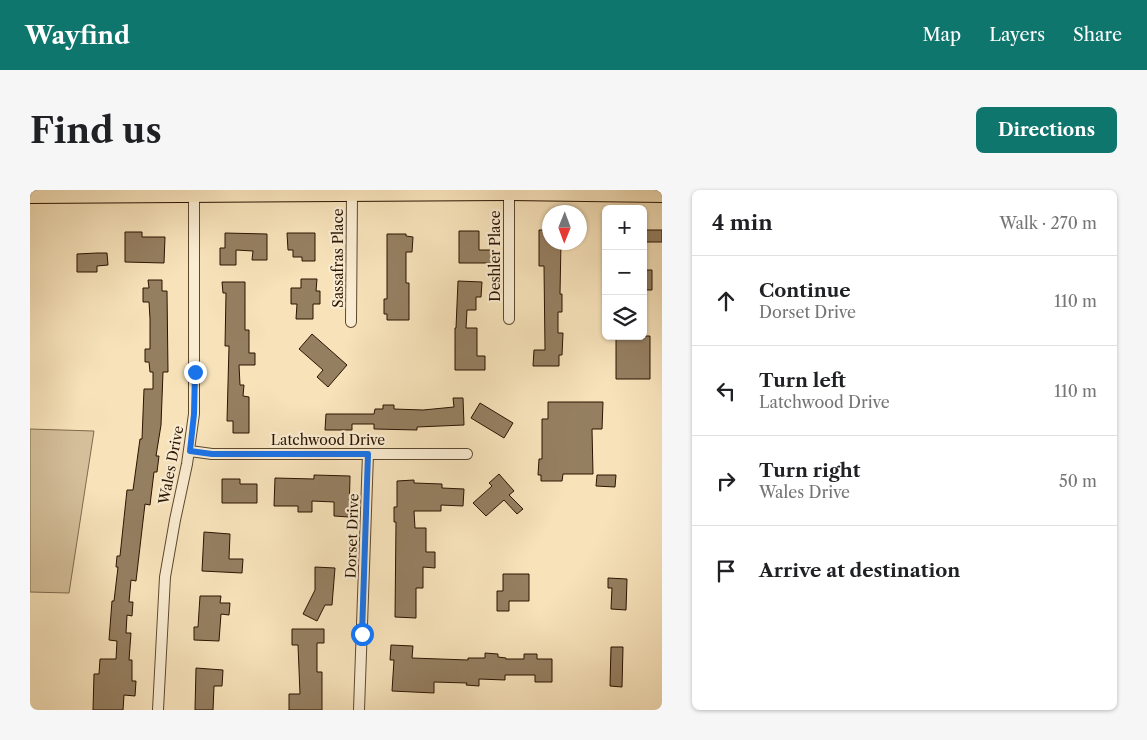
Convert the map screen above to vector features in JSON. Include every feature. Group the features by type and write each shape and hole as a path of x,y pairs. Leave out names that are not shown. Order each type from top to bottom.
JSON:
{"main road":[{"path":"30,196 509,193 662,196"}],"street":[{"name":"Deshler Place","path":"509,193 509,319"},
{"name":"Sassafras Place","path":"351,322 352,194"},
{"name":"Wales Drive","path":"158,710 165,577 190,451 194,414 194,195"},
{"name":"Latchwood Drive","path":"190,451 212,454 467,454"},
{"name":"Dorset Drive","path":"359,710 368,454"}],"shaded area":[{"path":"30,429 94,431 69,593 30,592"}],"building":[{"path":"539,230 542,230 542,250 561,250 560,294 562,294 562,312 558,312 558,333 563,333 562,355 559,355 559,366 533,366 534,350 545,350 544,266 539,266"},
{"path":"647,230 662,230 662,242 647,242"},
{"path":"459,231 479,231 479,250 493,250 493,263 459,263"},
{"path":"125,232 142,232 142,237 165,237 164,263 125,262"},
{"path":"225,233 267,234 267,260 252,260 253,251 236,250 236,265 220,265 220,248 225,248"},
{"path":"287,233 315,233 315,261 302,261 302,257 293,257 293,250 288,250"},
{"path":"387,234 406,234 406,236 413,237 412,252 406,252 406,283 409,283 409,320 387,320 387,314 384,314 384,299 387,299"},
{"path":"107,253 108,265 97,266 97,272 77,272 77,254"},
{"path":"647,270 652,270 652,290 647,290"},
{"path":"301,279 317,279 316,291 320,291 320,304 313,304 313,319 296,319 297,304 291,304 291,288 301,288"},
{"path":"148,280 162,280 162,291 167,291 168,372 163,372 161,425 156,456 159,456 157,472 154,472 150,505 145,504 136,581 131,580 129,602 133,602 132,616 127,615 126,633 131,633 129,660 132,660 132,681 136,681 135,696 124,695 123,710 93,710 94,674 99,674 100,659 116,659 117,641 109,640 112,601 114,601 118,567 116,567 117,556 120,556 127,490 133,490 140,439 142,439 144,389 153,389 153,372 150,372 149,362 145,362 145,349 150,349 150,319 149,302 143,302 143,288 149,288"},
{"path":"458,281 482,282 481,297 476,297 476,310 467,310 466,328 477,328 477,356 485,356 485,370 455,370"},
{"path":"222,282 245,282 245,330 249,330 249,353 255,353 255,365 239,365 240,385 244,385 243,396 249,397 249,433 233,433 233,421 227,421 229,346 225,346 226,293 223,293"},
{"path":"312,334 347,365 328,387 317,377 323,370 299,349"},
{"path":"647,336 650,336 650,379 616,379 616,340 647,340"},
{"path":"453,398 463,398 464,425 417,427 417,430 374,429 374,424 352,424 352,430 325,430 326,414 374,414 375,409 383,409 383,405 394,405 394,409 423,410 454,407"},
{"path":"548,402 603,402 602,429 592,429 593,474 563,474 562,481 541,481 541,475 538,475 539,459 542,459 542,419 548,419"},
{"path":"480,403 513,423 504,438 471,418"},
{"path":"499,474 514,491 509,495 523,509 517,514 504,500 486,516 473,503 492,486 489,483"},
{"path":"314,475 350,476 349,517 334,516 334,502 312,501 312,512 298,512 298,506 274,506 275,478 314,479"},
{"path":"597,475 616,475 615,487 596,486"},
{"path":"222,479 240,479 240,484 257,484 257,503 222,503"},
{"path":"414,480 414,483 442,484 442,488 464,489 463,506 441,505 441,511 414,511 415,528 426,528 426,552 435,552 435,568 423,567 423,588 416,588 416,618 395,617 396,522 394,522 394,507 397,507 397,481"},
{"path":"204,532 230,534 229,559 243,559 242,573 202,571"},
{"path":"315,567 335,568 332,605 325,605 317,621 303,614 315,590"},
{"path":"503,574 529,574 529,601 509,601 509,611 497,611 497,591 503,591"},
{"path":"608,578 627,579 626,610 611,609 612,588 608,588"},
{"path":"200,596 221,596 220,603 230,603 229,615 221,614 219,641 194,640 194,627 198,627"},
{"path":"292,629 324,629 324,643 317,643 317,672 322,672 322,710 289,710 289,694 300,694 298,645 292,645"},
{"path":"391,645 413,646 412,658 468,660 468,658 485,658 485,653 498,654 498,657 506,659 524,659 524,654 537,654 537,659 552,659 552,682 535,682 535,675 505,675 505,680 479,679 479,686 466,685 467,683 434,682 434,693 392,691 394,660 390,660"},
{"path":"611,647 623,647 622,687 610,686"},
{"path":"196,668 223,670 222,686 214,686 213,710 195,710"}],"route":[{"path":"195,372 194,414 190,451 212,454 368,454 362,634"}]}
